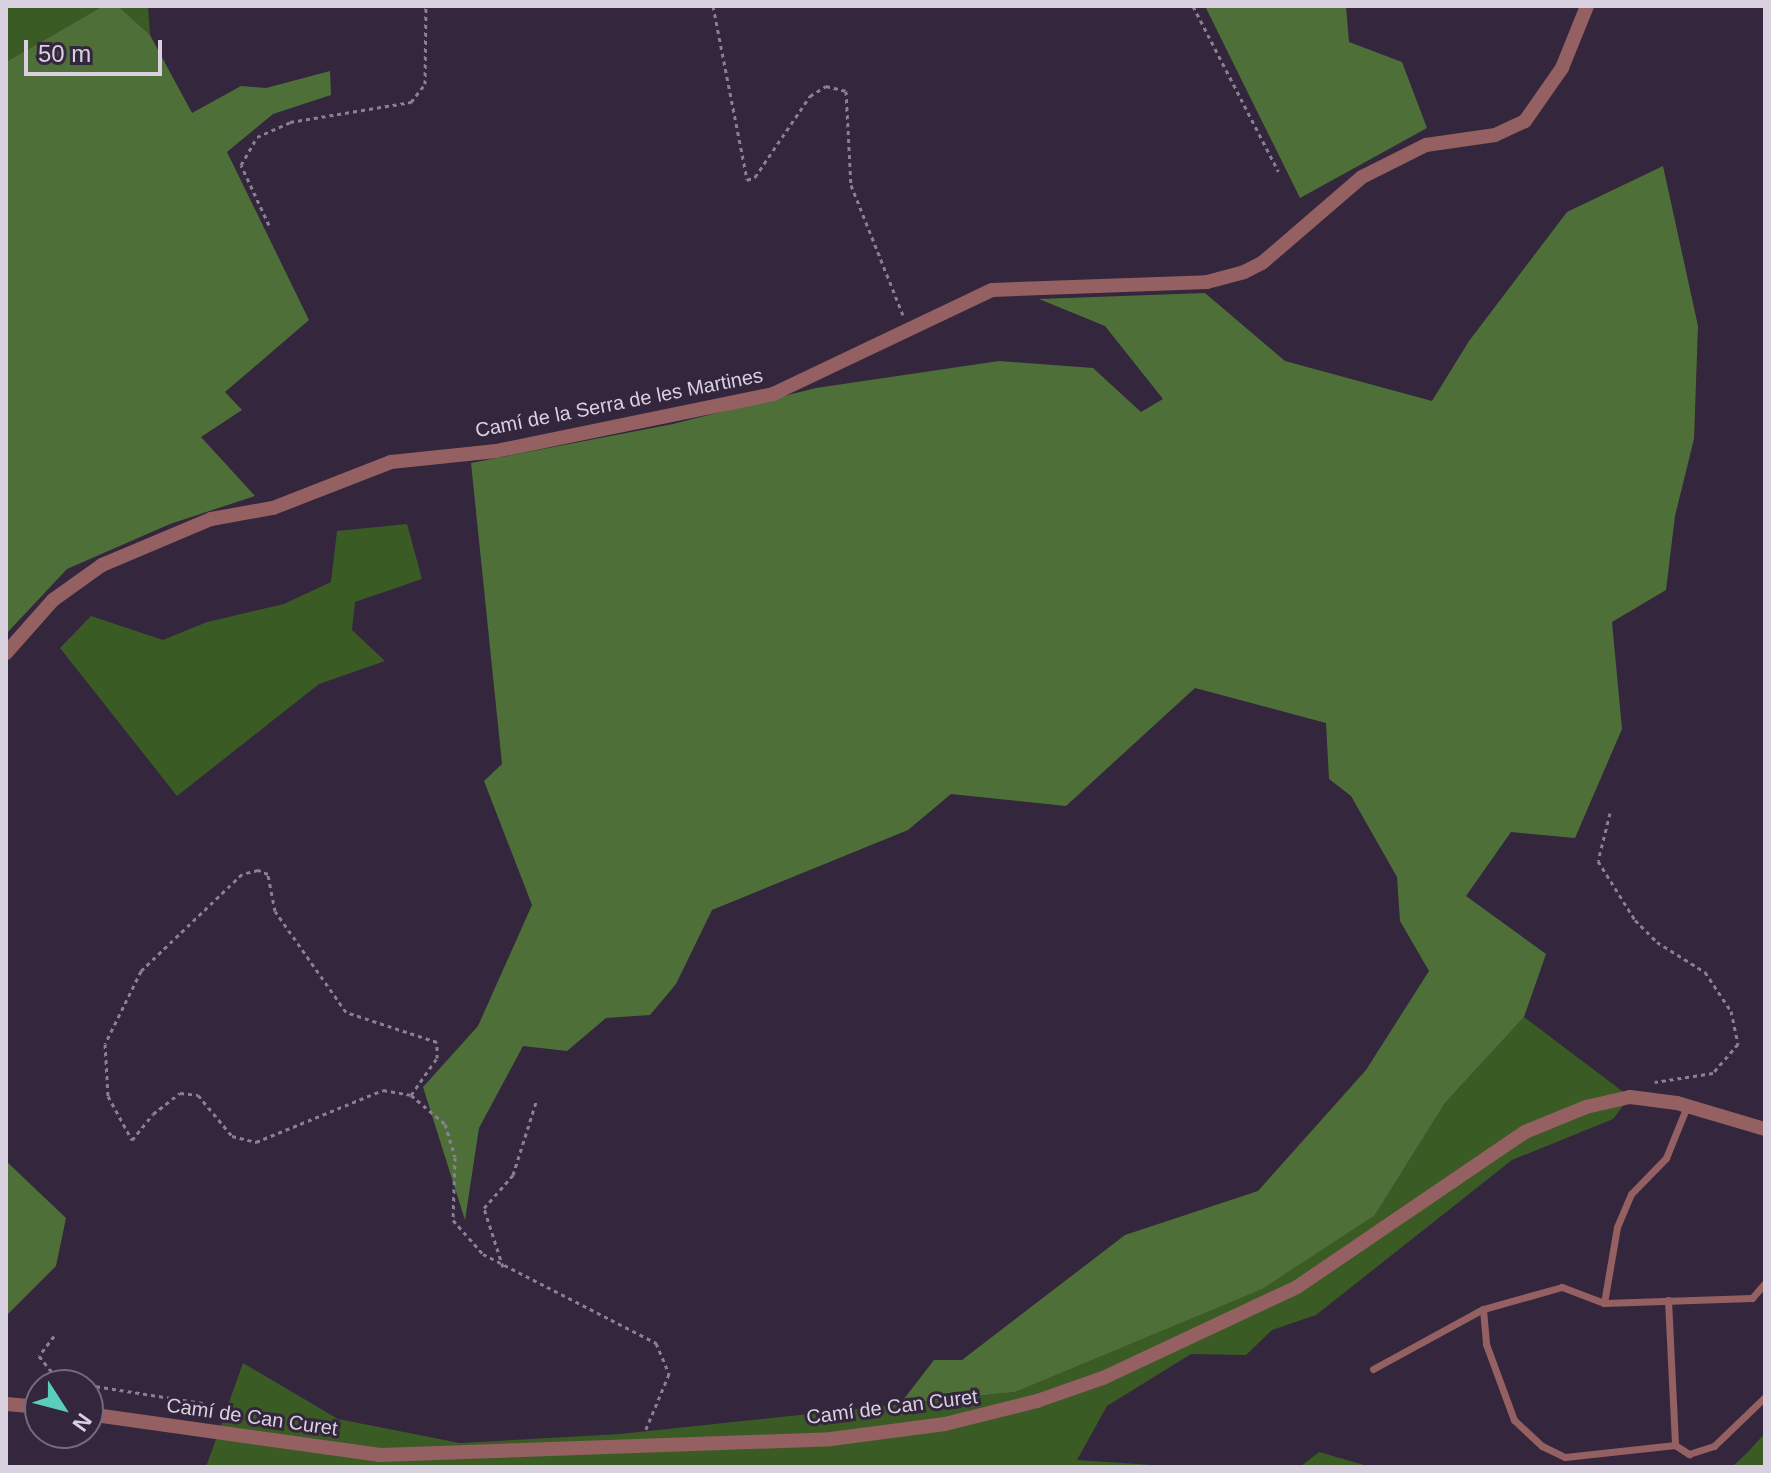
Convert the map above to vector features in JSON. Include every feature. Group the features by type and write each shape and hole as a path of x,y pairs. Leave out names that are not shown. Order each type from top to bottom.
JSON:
{"street":[{"name":"Camí de la Serra de les Martines","path":"6,653 78,577 211,519 273,508 391,462 496,451 773,394 907,326 992,290 1207,282 1244,272 1262,263 1362,177 1426,145 1495,135 1525,121 1562,68 1587,6"},
{"name":"Camí de Can Curet","path":"104,1416 380,1455 484,1455 640,1444 831,1439 945,1424 1037,1401 1159,1353 1297,1287 1525,1132 1586,1107 1644,1099 1687,1106 1765,1129"}],"lane":[{"path":"1604,1303 1617,1227 1631,1194 1666,1158 1687,1106"},
{"path":"1373,1369 1483,1309 1562,1287 1604,1303 1752,1298 1765,1283"},
{"path":"1668,1300 1675,1445"},
{"path":"1483,1309 1486,1344 1514,1420 1542,1446 1565,1457 1675,1445 1689,1454 1714,1446 1765,1397"}],"path":[{"path":"269,225 241,165 257,137 290,122 411,102 425,84 426,6"},
{"path":"713,6 747,180 755,177 810,96 826,86 846,91 851,185 907,326"},
{"path":"1193,6 1278,171"},
{"path":"1610,813 1598,861 1635,920 1657,942 1705,972 1731,1011 1738,1044 1713,1073 1658,1079 1644,1099"},
{"path":"411,1095 437,1058 437,1042 346,1012 275,911 268,874 258,870 242,874 141,971 105,1044 108,1096 132,1140 153,1114 180,1093 198,1095 232,1136 256,1142 383,1090 411,1095 445,1124 455,1157 453,1220 503,1267 656,1343 669,1374 640,1444"},
{"path":"503,1267 484,1208 513,1175 537,1099"},
{"path":"50,1369 39,1356 54,1336"},
{"path":"104,1388 203,1403 213,1418 207,1432"}],"green space":[{"path":"6,6 103,6 6,62"},
{"path":"103,6 118,6 150,35 192,113 241,86 266,88 330,71 331,95 273,114 227,152 309,320 225,392 242,410 201,437 255,496 170,524 67,569 6,634 6,62"},
{"path":"118,6 148,6 150,35"},
{"path":"1205,6 1346,6 1349,42 1402,62 1427,128 1300,198"},
{"path":"1663,166 1698,326 1694,439 1675,516 1666,590 1612,622 1622,729 1575,838 1511,832 1466,896 1546,954 1524,1017 1445,1103 1375,1215 1262,1289 1015,1392 900,1404 934,1360 962,1360 1125,1235 1258,1191 1366,1070 1429,971 1400,921 1397,877 1351,796 1329,779 1326,723 1195,688 1066,806 951,794 908,830 712,910 676,984 650,1015 606,1018 567,1051 523,1046 479,1128 465,1220 423,1087 478,1026 532,905 484,781 502,764 471,463 673,424 816,388 999,361 1093,368 1141,412 1163,399 1105,326 1039,299 1205,293 1285,361 1432,401 1469,341 1567,212"},
{"path":"407,524 422,579 355,602 352,630 385,661 319,684 177,796 60,648 91,616 163,640 207,622 284,604 331,582 337,531"},
{"path":"1524,1017 1630,1097 1613,1119 1512,1160 1316,1315 1272,1330 1246,1355 1191,1354 1107,1406 1077,1460 1182,1467 206,1467 243,1363 338,1419 460,1443 620,1434 1015,1392 1375,1215 1445,1103"},
{"path":"6,1161 66,1218 56,1266 6,1316"},
{"path":"1765,1433 1765,1467 1732,1467 1749,1451"},
{"path":"1319,1452 1371,1467 1300,1467"}]}
